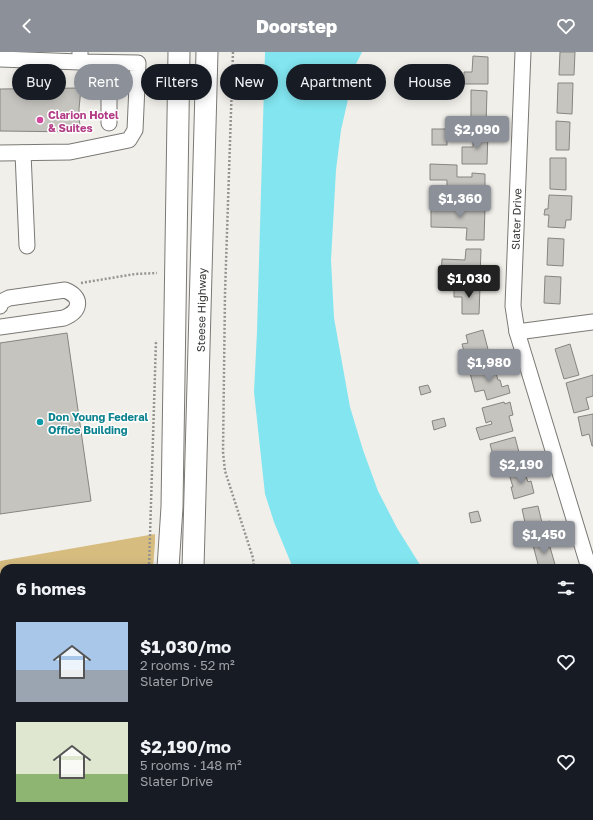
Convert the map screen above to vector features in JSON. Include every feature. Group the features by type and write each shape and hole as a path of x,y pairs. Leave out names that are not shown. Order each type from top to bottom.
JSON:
{"highway":[{"path":"168,564 172,499 179,52"},
{"name":"Steese Highway","path":"193,564 207,52"}],"street":[{"name":"Slater Drive","path":"523,52 513,306 517,332 588,564"},
{"path":"0,59 80,57 109,63 138,63 135,130 129,140 70,152 0,153"},
{"path":"109,63 109,123"},
{"path":"23,153 27,246"},
{"path":"0,306 1,302 9,298 65,290 73,293 78,304 72,315 64,318 0,326"},
{"path":"517,332 593,322"}],"path":[{"path":"233,52 225,293 223,452 225,471 254,564"},
{"path":"157,281 158,266"},
{"path":"65,290 78,284 135,274 157,273"},
{"path":"149,564 156,334"}],"shaded area":[{"path":"155,534 153,564 0,564 0,561"}],"water":[{"path":"265,52 362,52 356,64 286,64 286,100 348,100 341,130 336,170 331,260 334,318 350,407 363,450 378,491 397,528 420,564 291,564 274,522 265,494 254,392 264,100 278,100 278,64 265,64"}],"building":[{"path":"560,52 575,52 574,75 559,75"},
{"path":"473,56 488,57 488,84 465,84 465,72 472,72"},
{"path":"558,83 573,83 572,114 557,113"},
{"name":"Clarion Hotel & Suites","path":"66,88 74,88 74,100 80,100 80,132 0,131 0,89 12,89 12,100 66,100"},
{"path":"471,90 487,91 486,125 471,125"},
{"path":"556,121 570,122 569,150 556,150"},
{"path":"432,129 447,129 447,145 432,145"},
{"path":"473,131 488,131 487,164 462,164 462,147 473,147"},
{"path":"550,158 566,158 566,190 550,189"},
{"path":"430,164 457,165 457,177 472,177 472,173 485,174 485,200 447,199 447,180 430,180"},
{"path":"549,195 572,196 571,220 566,220 565,228 548,227 549,215 544,215 545,209 548,209"},
{"path":"431,205 485,207 484,240 466,240 467,228 431,227"},
{"path":"548,238 564,239 563,266 547,265"},
{"path":"466,249 481,249 480,278 441,276 442,259 465,260"},
{"path":"545,276 561,277 560,304 544,303"},
{"path":"454,286 480,287 479,314 462,314 462,297 454,297"},
{"path":"483,330 491,361 476,365 473,353 465,355 462,344 468,343 466,335"},
{"name":"Don Young Federal Office Building","path":"67,333 91,501 0,514 0,343"},
{"path":"570,344 579,375 564,379 555,349"},
{"path":"494,366 498,380 500,380 502,387 508,385 510,393 487,400 484,390 475,392 470,373"},
{"path":"593,375 593,396 586,398 589,409 574,413 566,383"},
{"path":"428,385 431,392 421,395 419,387"},
{"path":"504,402 505,404 510,402 513,415 509,416 513,431 480,440 476,428 492,424 491,421 486,423 482,408"},
{"path":"593,414 592,446 589,434 582,436 578,417"},
{"path":"444,418 446,426 434,430 432,421"},
{"path":"515,437 522,464 509,468 507,463 496,466 490,444"},
{"path":"524,470 528,482 531,481 534,493 514,499 511,487 513,487 509,474"},
{"path":"538,506 542,523 550,521 552,530 528,536 522,509"},
{"path":"478,511 481,521 471,523 469,513"},
{"path":"548,540 555,564 538,564 533,545"}],"place":[{"name":"Clarion Hotel & Suites","path":"40,120"},
{"name":"Don Young Federal Office Building","path":"40,422"}]}
